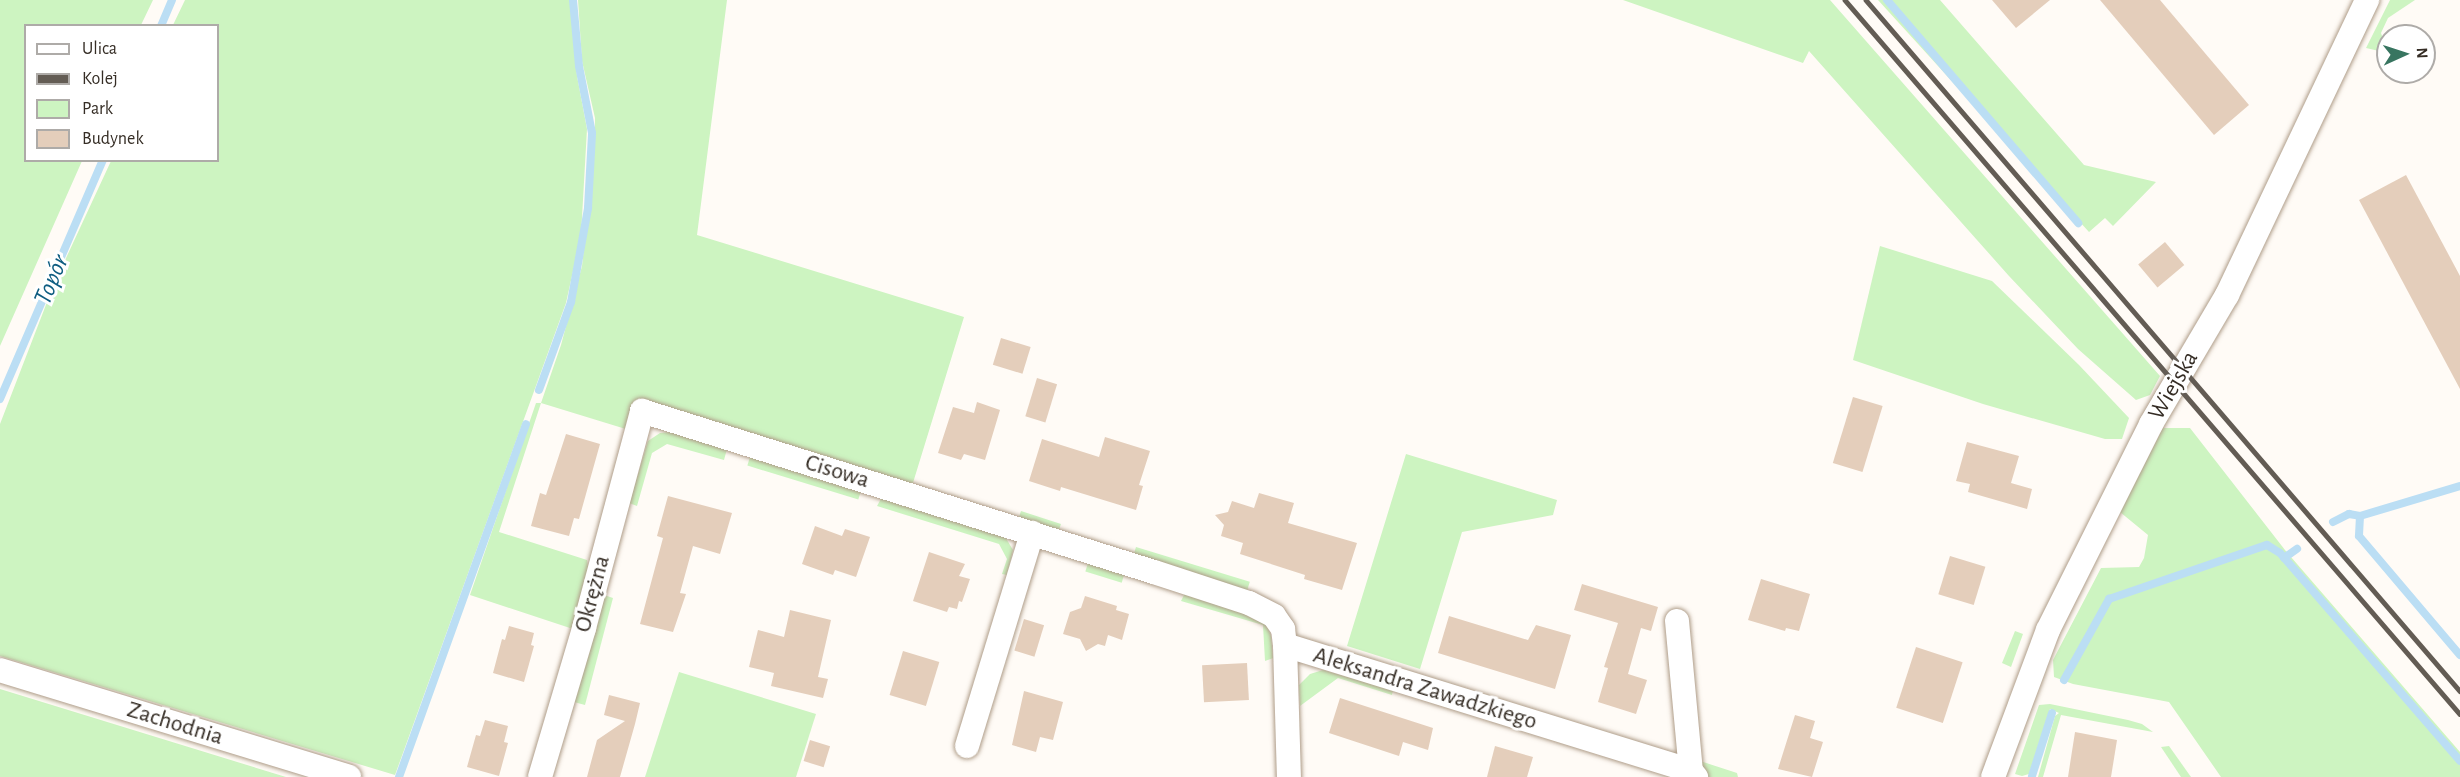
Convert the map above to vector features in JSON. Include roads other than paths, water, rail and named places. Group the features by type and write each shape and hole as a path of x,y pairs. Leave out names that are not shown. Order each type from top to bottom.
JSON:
{"street":[{"name":"Wiejska","path":"1993,777 2048,630 2151,424 2227,295 2367,0"},
{"name":"Cisowa","path":"642,411 1249,603 1274,616 1283,629 1285,645"},
{"name":"Okrężna","path":"540,777 584,628 642,411"},
{"path":"967,746 1032,533"},
{"name":"Aleksandra Zawadzkiego","path":"1289,777 1285,645 1693,774 1677,621"},
{"name":"Zachodnia","path":"0,670 349,777"}],"waterway":[{"name":"Topór","path":"162,24 172,0"},
{"path":"539,390 571,302 588,208 592,133 579,66 573,0"},
{"path":"1887,0 2078,223"},
{"name":"Topór","path":"0,399 102,162"},
{"path":"399,777 526,424"},
{"path":"2333,522 2349,514 2360,516 2460,486"},
{"path":"2360,516 2359,536 2460,655"},
{"path":"2064,680 2109,599 2267,545 2280,553 2460,761"},
{"path":"2284,558 2297,549"},
{"path":"2032,776 2052,713"}],"railway":[{"path":"1845,0 2460,714"},
{"path":"1866,0 2460,691"}]}
